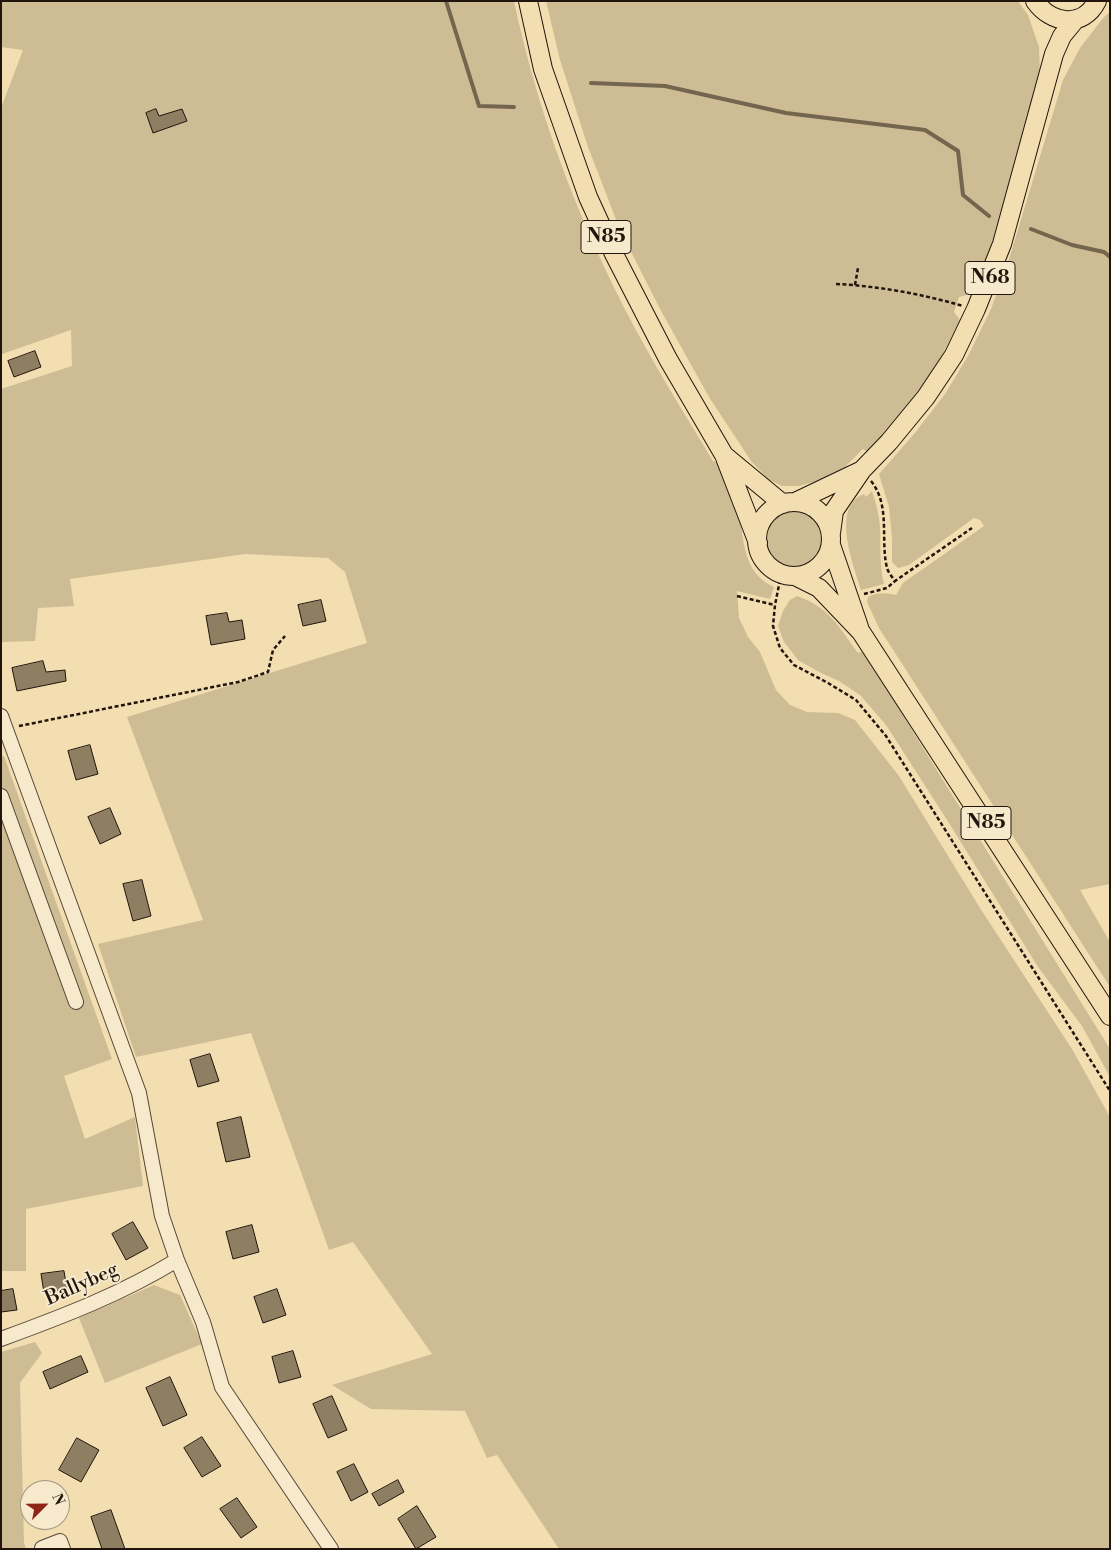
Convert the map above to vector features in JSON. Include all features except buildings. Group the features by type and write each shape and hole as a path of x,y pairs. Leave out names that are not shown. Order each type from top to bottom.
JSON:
{"main road":[{"name":"N85","path":"528,1 543,69 588,197 615,256 668,359 724,455 765,562 773,569 820,588 861,632 1110,1016"},
{"name":"N68","path":"1037,5 1047,15 1056,19 1066,20 1076,19 1086,14 1097,1"},
{"name":"N68","path":"1037,5 1054,34 1054,54"},
{"name":"N68","path":"831,539 834,511 862,470 889,442 926,397 954,356 976,309 1002,244 1054,54 1062,36 1076,19"},
{"name":"N85","path":"724,455 789,503 808,504 818,511 826,521 861,632"},
{"name":"N68","path":"789,503 862,470"},
{"path":"758,543 758,530 763,519 772,510 789,503"},
{"path":"789,575 808,573 818,567 826,557 831,539"}],"street":[{"path":"3,725 139,1093 162,1216 177,1260 203,1322 222,1387 331,1549"},
{"path":"1,796 76,1002"},
{"name":"Ballybeg","path":"1,1339 75,1312 160,1271 177,1260"},
{"path":"42,1548 60,1541 63,1549"}],"path":[{"path":"855,285 858,268"},
{"path":"836,284 855,285 936,298 976,309"},
{"path":"862,470 876,487 883,509 887,569 895,581"},
{"path":"860,595 886,588 972,528"},
{"path":"789,575 775,605 773,626 780,648 794,665 856,700 886,736 1110,1091"},
{"path":"737,596 775,605"},
{"path":"3,725 238,682 268,672 273,650 285,636"}],"shaded area":[{"path":"1,1 514,1 537,92 551,137 567,181 604,267 655,364 713,461 721,464 734,492 748,559 762,580 774,587 770,599 737,591 739,618 748,637 760,652 776,690 790,705 807,712 838,713 855,720 899,776 980,908 1072,1049 1110,1117 1110,1549 559,1549 497,1455 487,1458 465,1411 371,1409 332,1385 432,1354 353,1242 329,1250 251,1033 136,1057 98,944 203,920 127,717 367,643 345,572 328,558 245,554 70,579 74,606 38,608 35,641 1,642 1,389 72,366 71,330 2,354 1,351 1,108 23,50 1,47"},
{"path":"546,1 1018,1 1028,15 1039,47 1040,75 1003,210 977,285 971,294 959,297 954,312 960,320 937,365 907,407 867,452 863,449 845,467 821,480 799,486 782,486 768,479 751,461 709,397 660,309 620,230 588,147 560,60"},
{"path":"1110,12 1110,884 1080,890 1110,942 1110,987 879,628 867,602 868,597 875,594 896,595 903,583 984,526 980,520 974,518 909,565 898,568 892,562 889,507 879,474 914,434 945,394 968,356 991,309 1007,266 1063,80 1080,48 1103,18"},
{"path":"872,491 880,522 881,562 884,584 861,590 850,553 846,524 848,511 854,501 864,494 866,497"},
{"path":"794,510 805,512 818,523 823,539 821,550 810,563 794,568 783,566 770,555 765,539 767,528 778,515"},
{"path":"797,596 825,612 839,626 858,653 866,650 910,727 1110,1049 1110,1077 1082,1026 1038,967 886,725 860,695 839,681 798,660 784,642 778,626 783,611 790,600"},
{"path":"1,756 4,756 112,1059 64,1076 85,1139 135,1117 143,1186 26,1209 26,1271 1,1271"},
{"path":"154,1285 180,1295 202,1344 105,1383 79,1318"},
{"path":"35,1342 42,1353 20,1383 22,1480 20,1480 20,1530 24,1530 26,1549 1,1549 1,1352"}],"waterway":[{"path":"446,1 479,106 514,107"},
{"path":"591,83 665,86 786,113 925,130 958,151 963,195 989,216"},
{"path":"1031,229 1072,245 1104,252 1110,257"}]}
